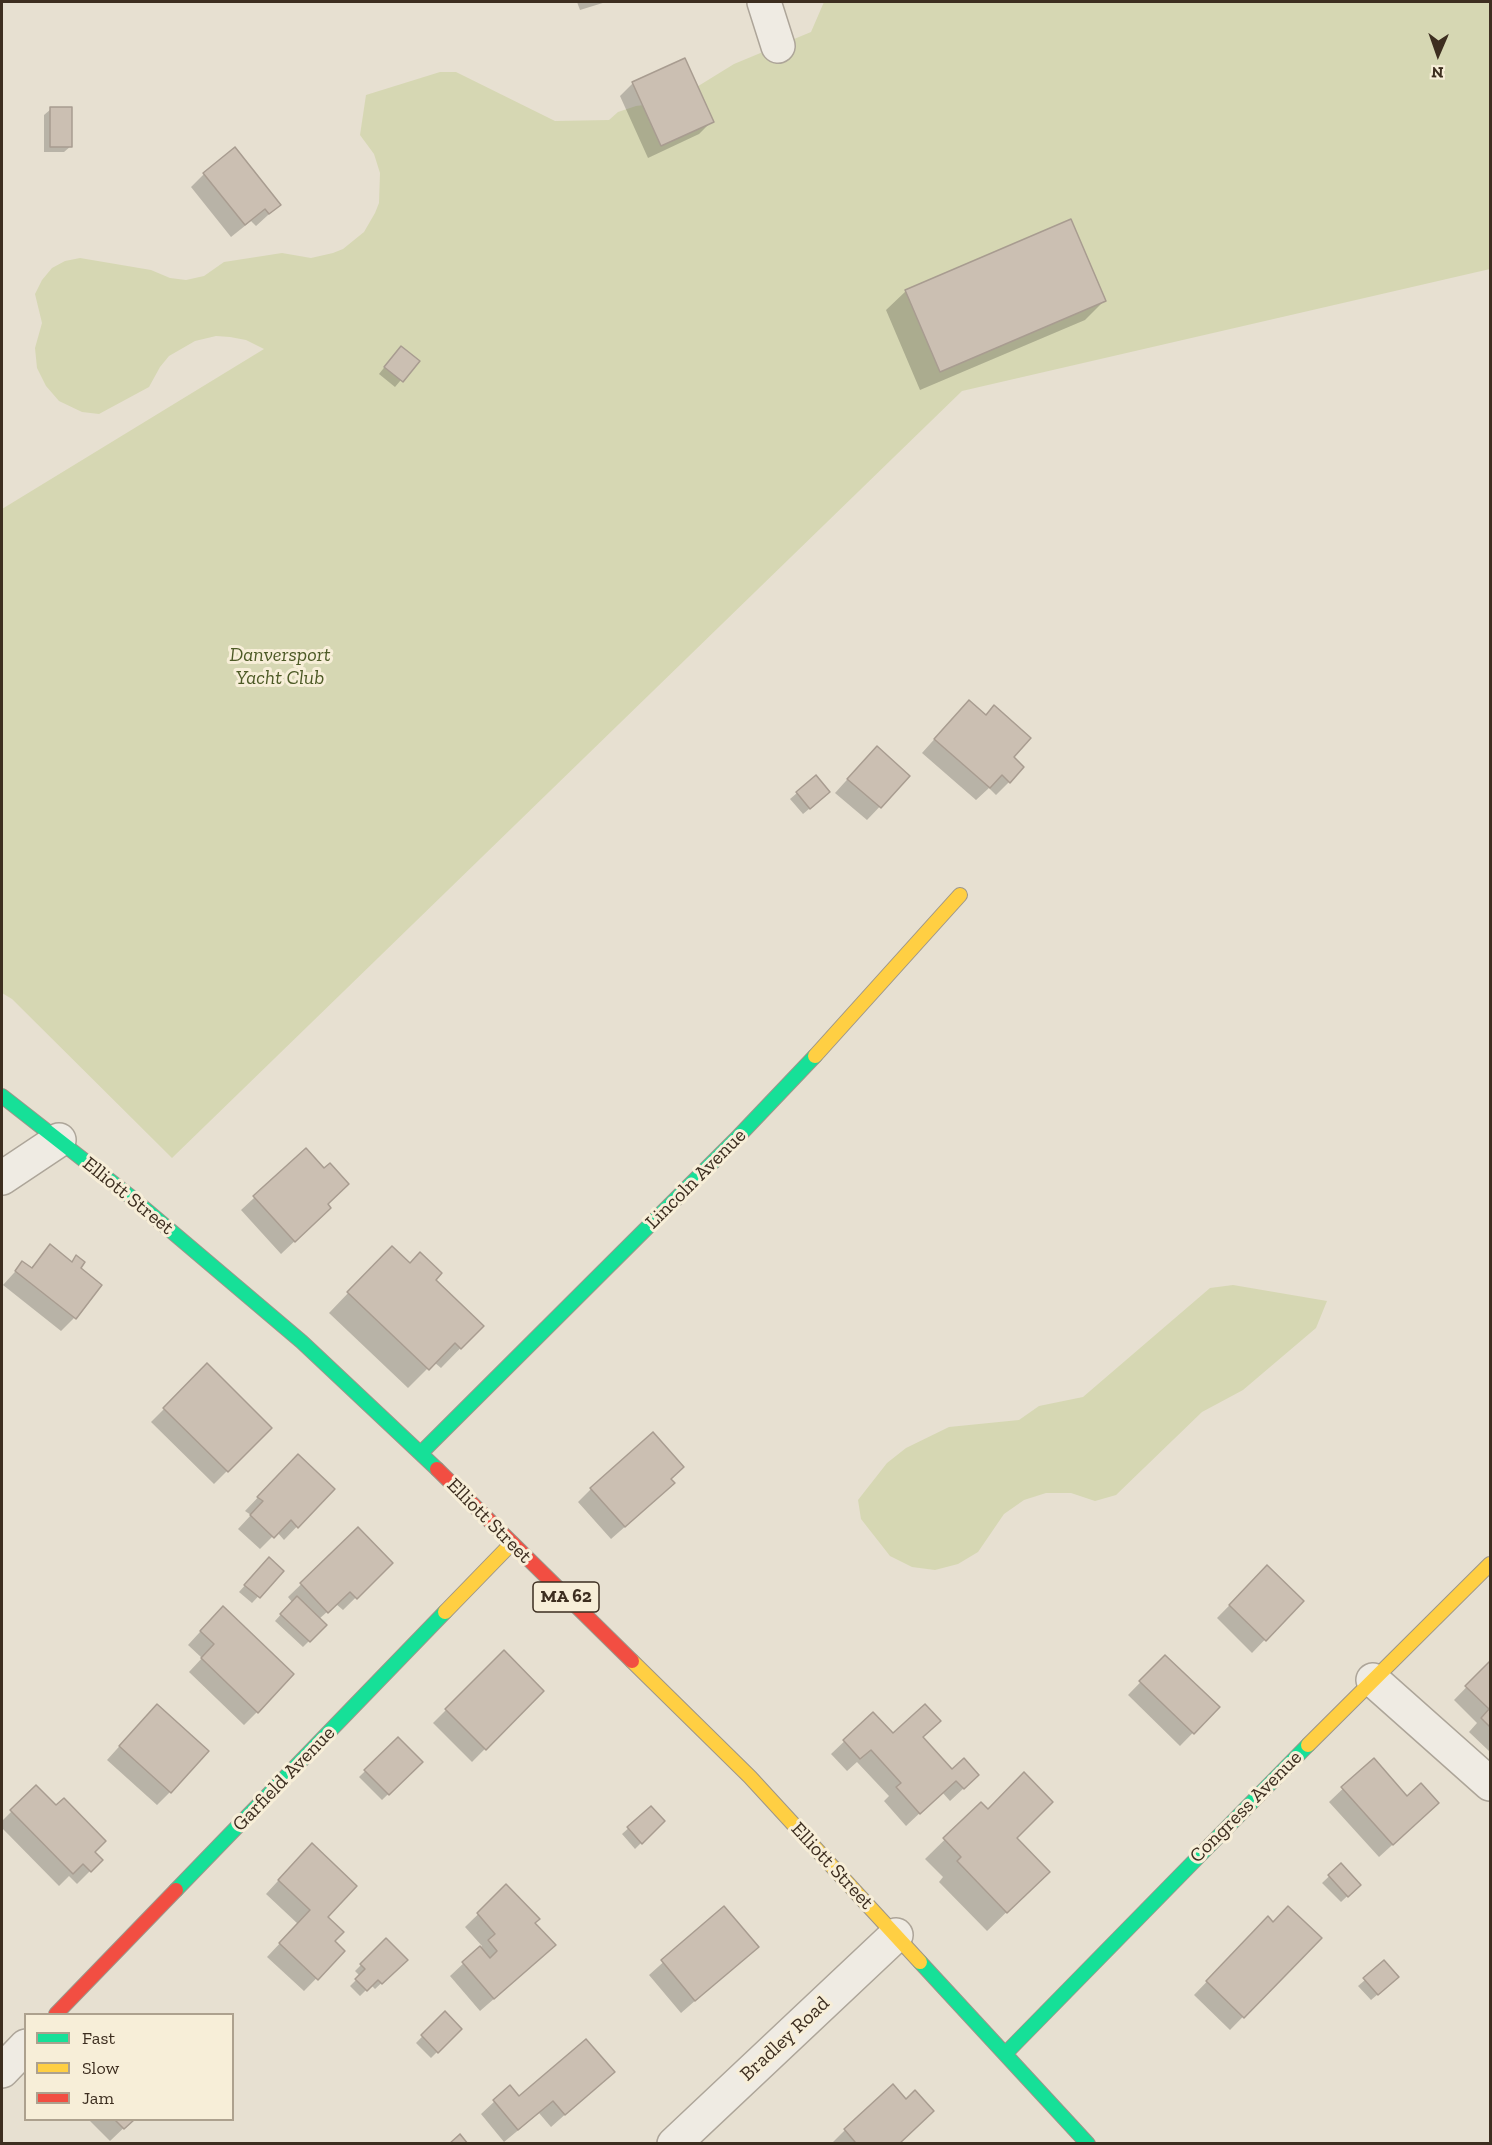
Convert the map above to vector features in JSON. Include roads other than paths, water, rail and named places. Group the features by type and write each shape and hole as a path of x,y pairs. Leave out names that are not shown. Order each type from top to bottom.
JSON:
{"street":[{"path":"764,2 778,46"},
{"name":"Lincoln Avenue","path":"421,1453 735,1140 839,1031 960,895"},
{"name":"Elliott Street","path":"2,1096 131,1197 302,1342 421,1453 750,1777 1088,2144"},
{"path":"2,1178 59,1140"},
{"name":"Garfield Avenue","path":"57,2013 512,1543"},
{"name":"Congress Avenue","path":"1005,2054 1232,1821 1491,1564"},
{"path":"1373,1680 1491,1784"},
{"name":"Bradley Road","path":"674,2144 896,1935"},
{"path":"2,2071 24,2048"}],"park label":[{"name":"Danversport Yacht Club","path":"280,666"}]}
